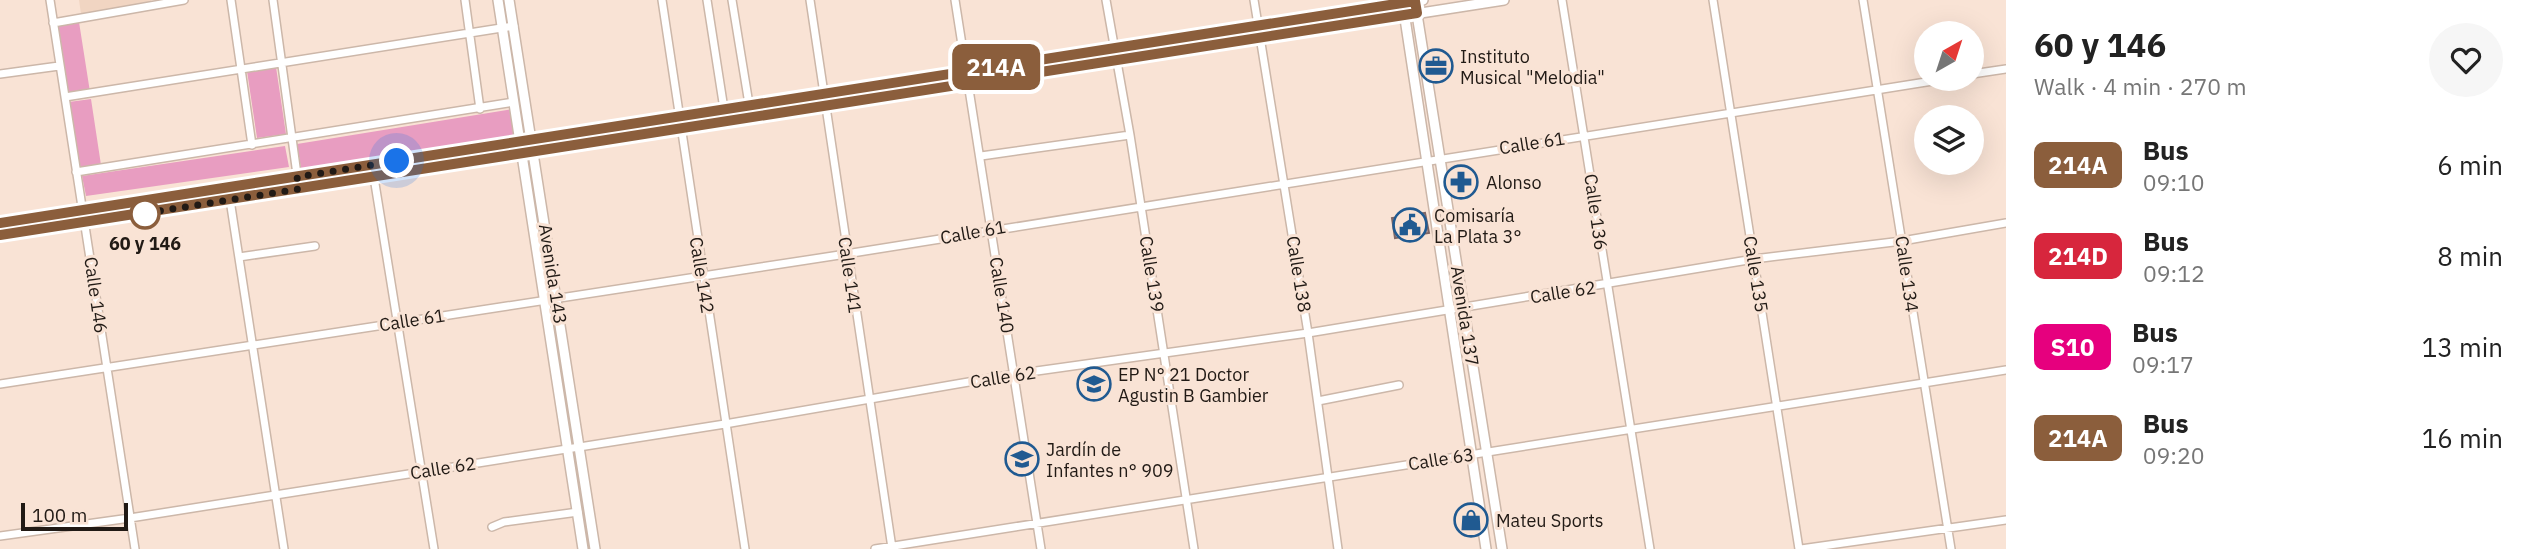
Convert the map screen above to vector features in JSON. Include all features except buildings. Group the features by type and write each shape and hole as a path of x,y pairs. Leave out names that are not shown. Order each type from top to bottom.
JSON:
{"main road":[{"name":"Avenida 143","path":"498,0 583,549"},
{"name":"Avenida 143","path":"509,0 558,297 595,549"},
{"path":"0,223 1418,0"},
{"name":"Avenida 137","path":"1418,0 1417,13 1502,549"},
{"path":"0,235 1504,0"},
{"name":"Avenida 137","path":"1403,2 1425,161 1486,549"}],"street":[{"name":"Calle 146","path":"50,0 135,549"},
{"path":"53,23 184,0"},
{"path":"231,0 252,145"},
{"path":"273,0 290,139 299,189"},
{"path":"465,0 480,109"},
{"name":"Calle 142","path":"662,0 745,549"},
{"path":"707,0 723,109"},
{"path":"732,0 749,104"},
{"name":"Calle 141","path":"810,0 892,548"},
{"name":"Calle 140","path":"956,0 1041,549"},
{"name":"Calle 139","path":"1106,0 1130,135 1194,549"},
{"name":"Calle 138","path":"1254,0 1308,333 1338,549"},
{"name":"Calle 136","path":"1562,0 1650,549"},
{"name":"Calle 135","path":"1713,0 1800,549"},
{"name":"Calle 134","path":"1863,0 1951,549"},
{"path":"65,97 514,26"},
{"path":"0,74 59,66"},
{"path":"1984,72 2006,69"},
{"name":"Calle 61","path":"0,384 846,254 1914,84"},
{"path":"76,172 514,102"},
{"path":"981,156 1130,135"},
{"path":"372,165 434,549"},
{"path":"228,187 284,549"},
{"name":"Calle 62","path":"0,536 725,424 1015,374 1308,333 1754,259 1902,240 2006,223"},
{"path":"239,257 315,246"},
{"name":"Calle 63","path":"875,549 2006,370"},
{"path":"1318,401 1399,386"},
{"path":"492,527 504,522 578,512"},
{"path":"1800,549 2006,520"}],"shaded area":[{"path":"79,0 151,0 152,2 81,14"},
{"path":"79,22 90,92 68,95 57,25"},
{"path":"276,67 286,134 257,138 247,71"},
{"path":"91,99 101,165 79,168 69,102"},
{"path":"513,109 518,141 302,175 297,144"},
{"path":"285,146 289,167 86,196 82,176"}],"bus line":[{"name":"214A","path":"0,223 1415,1 1417,13 0,235"}],"place":[{"name":"Instituto Musical \"Melodia\"","path":"1436,66"},
{"name":"Alonso","path":"1461,182"},
{"name":"60 y 146","path":"145,214"},
{"name":"Comisaría La Plata 3°","path":"1410,225"},
{"name":"EP N° 21 Doctor Agustin B Gambier","path":"1094,384"},
{"name":"Jardín de Infantes n° 909","path":"1022,459"},
{"name":"Mateu Sports","path":"1471,520"}],"route":[{"path":"145,214 134,215 299,189 297,177 397,161"}]}
